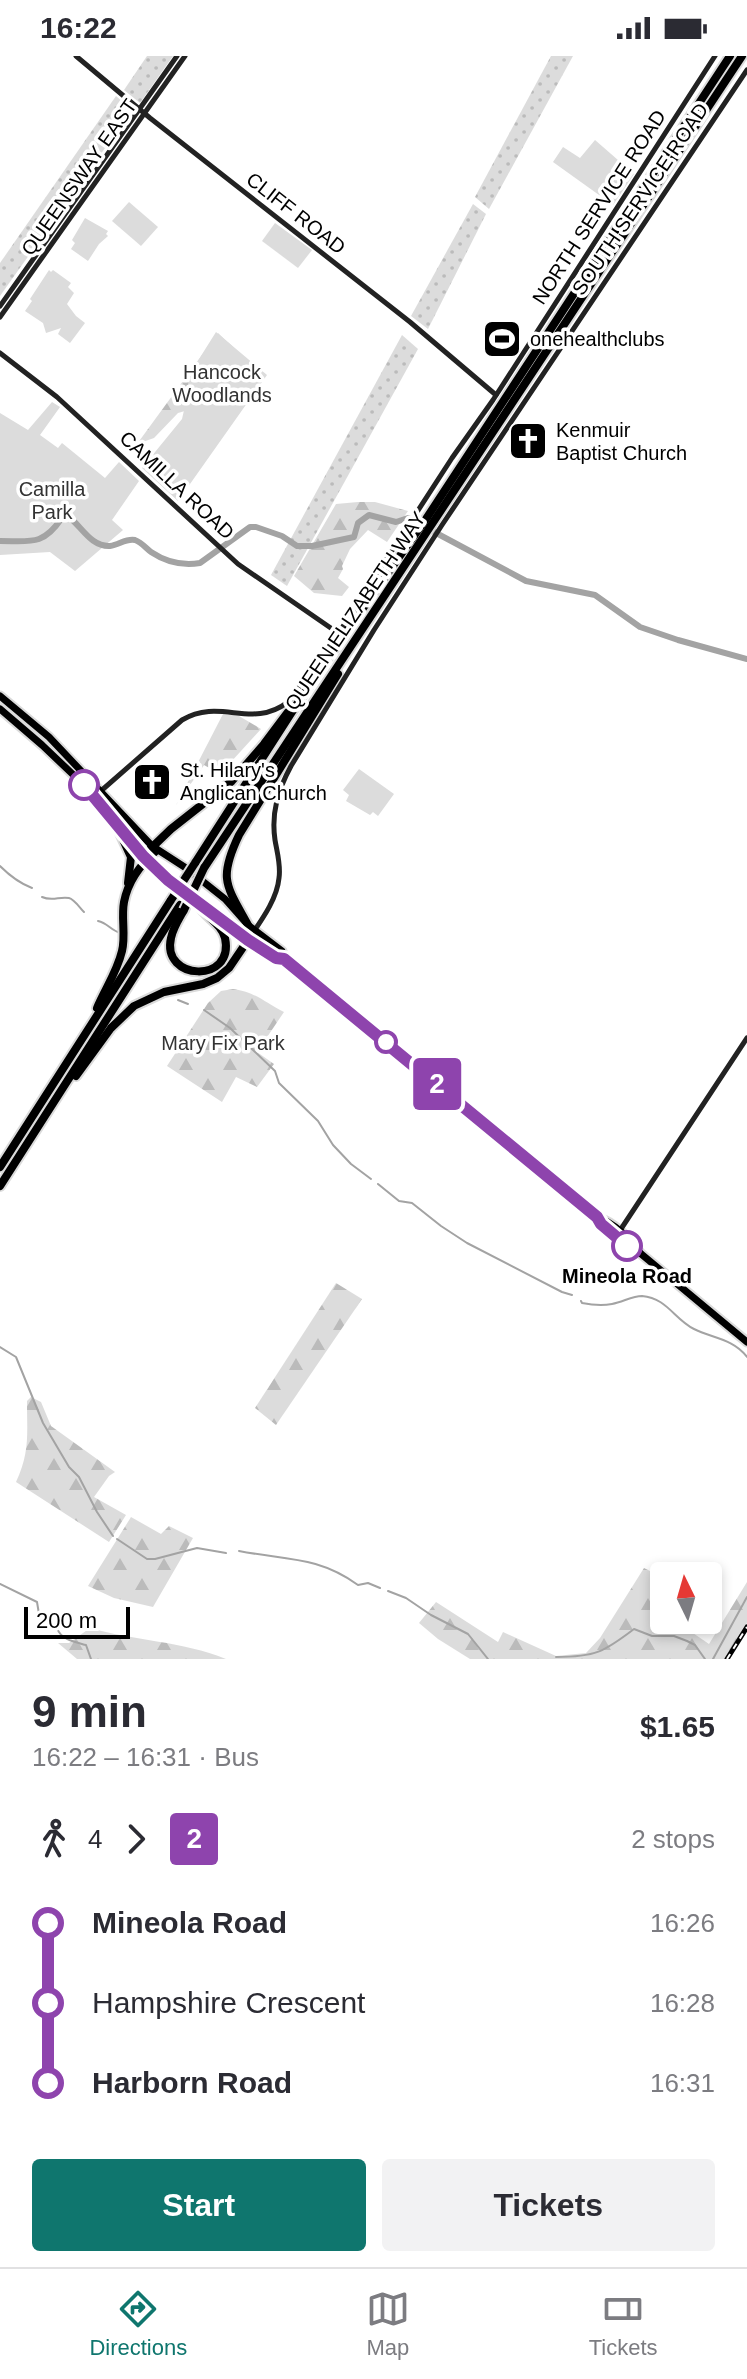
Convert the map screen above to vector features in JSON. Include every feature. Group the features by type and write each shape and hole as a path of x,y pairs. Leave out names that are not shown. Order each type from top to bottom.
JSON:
{"highway":[{"name":"QUEEN ELIZABETH WAY","path":"434,522 727,56"},
{"name":"QUEEN ELIZABETH WAY","path":"0,1167 91,1024 204,868 744,57"},
{"name":"QUEEN ELIZABETH WAY","path":"0,1186 178,905 195,863 315,676 425,535"},
{"path":"251,928 228,884 228,858 239,835 353,651 360,634"},
{"path":"127,892 144,858 232,781 315,676"},
{"path":"91,1024 123,949 124,903 131,857 114,820"},
{"path":"178,905 170,940 172,955 188,971 198,973 208,971 221,961 226,949 220,928 198,904"},
{"path":"61,1091 111,1028 134,1006 164,992 217,978 229,968 248,940"}],"main road":[{"path":"0,696 49,737 154,848 213,889 251,928 282,951 284,959"},
{"path":"0,709 49,751 94,797 144,858 198,904 276,958 284,959 747,1342"}],"street":[{"name":"CLIFF ROAD","path":"76,56 410,322 496,395"},
{"name":"QUEENSWAY EAST","path":"0,317 177,56"},
{"name":"QUEENSWAY EAST","path":"0,306 185,56"},
{"name":"NORTH SERVICE ROAD","path":"94,797 182,720 195,713 211,710 262,715 279,708 295,693 496,395 715,56"},
{"name":"SOUTH SERVICE ROAD","path":"434,522 747,70"},
{"name":"CAMILLA ROAD","path":"0,353 57,397 258,580 338,633"},
{"path":"248,940 251,928 275,895 280,877 274,830 275,806 281,785 425,535"},
{"path":"618,1234 747,1038"}],"green space":[{"path":"147,56 173,56 140,103 124,90"},
{"path":"551,56 573,56 489,209 475,197"},
{"path":"116,96 132,110 0,296 0,263"},
{"path":"595,140 634,174 613,205 553,162 563,147 580,158"},
{"path":"129,202 158,227 141,246 112,221"},
{"path":"473,204 486,214 428,329 411,316"},
{"path":"85,218 108,231 108,236 88,261 71,249 75,243 72,240"},
{"path":"275,223 312,250 298,268 262,241"},
{"path":"49,270 71,283 68,287 74,293 67,304 85,323 70,343 58,334 61,328 46,333 43,323 25,311"},
{"name":"Hancock Woodlands","path":"216,332 267,375 178,501 142,468 182,419 189,375"},
{"path":"218,333 253,366 209,404 178,413 154,438 137,444"},
{"path":"402,335 418,349 287,586 271,575"},
{"name":"Camilla Park","path":"52,402 60,407 40,435 58,448 62,443 105,478 119,462 139,481 112,520 123,530 75,571 50,552 0,555 0,413 28,430"},
{"path":"375,502 408,511 387,542 368,530 350,549 338,578 349,587 342,596 314,593 294,576 336,504"},
{"path":"223,714 239,716 261,729 220,774 204,765 176,805"},
{"path":"359,769 394,794 378,816 373,812 370,815 346,801 349,795 343,790"},
{"name":"Mary Fix Park","path":"233,989 254,995 284,1012 257,1052 274,1064 257,1087 236,1077 222,1102 167,1066 208,1003 221,991"},
{"path":"336,1283 362,1299 276,1425 255,1408"},
{"path":"31,1397 41,1402 51,1426 115,1472 94,1497 126,1515 109,1542 16,1482 26,1452 27,1401"},
{"path":"131,1517 161,1534 169,1526 193,1538 153,1607 114,1598 88,1586"},
{"path":"644,1568 650,1571 650,1634 694,1634 709,1644 715,1634 722,1634 722,1623 747,1582 747,1623 725,1659 470,1659 419,1623 436,1602 498,1642 503,1632 556,1656 586,1653 600,1638"},
{"path":"90,1628 193,1648 226,1659 77,1659 58,1643 69,1643"}],"waterway":[{"path":"0,541 42,538 61,519 69,517 97,543 110,546 135,540 162,558 193,564 200,563 250,527 282,536 297,546 312,546 354,537 358,523 369,515 396,522 408,518 526,581 595,595 640,627 747,659"},
{"path":"0,866 32,888"},
{"path":"42,897 69,898 84,912"},
{"path":"98,921 121,933"},
{"path":"178,1000 188,1004"},
{"path":"204,1010 230,1028 275,1071 279,1083 318,1121 333,1145 371,1179"},
{"path":"378,1184 399,1201 412,1203 467,1243 572,1295"},
{"path":"581,1301 604,1305 638,1296 651,1298 687,1325 729,1343 747,1357"},
{"path":"0,1347 16,1357 43,1423 113,1536"},
{"path":"117,1539 147,1559 197,1548 226,1553"},
{"path":"239,1551 301,1560 329,1569 358,1585 368,1583 380,1588"},
{"path":"0,1584 37,1602 39,1614 43,1615"},
{"path":"388,1591 468,1634 488,1659"},
{"path":"713,1659 747,1597"},
{"path":"57,1628 65,1638 86,1645 91,1659"},
{"path":"556,1657 598,1652 634,1629 652,1636 674,1636 687,1641 695,1645 705,1659"}],"railway":[{"path":"727,1659 747,1627"}],"bus line":[{"name":"2","path":"84,785 143,856 168,880 248,940 276,958 284,959 597,1217 627,1246"}],"place":[{"name":"onehealthclubs","path":"502,339"},
{"name":"Kenmuir Baptist Church","path":"528,441"},
{"name":"St. Hilary's Anglican Church","path":"152,782"},
{"name":"Mineola Road","path":"627,1246"}]}
